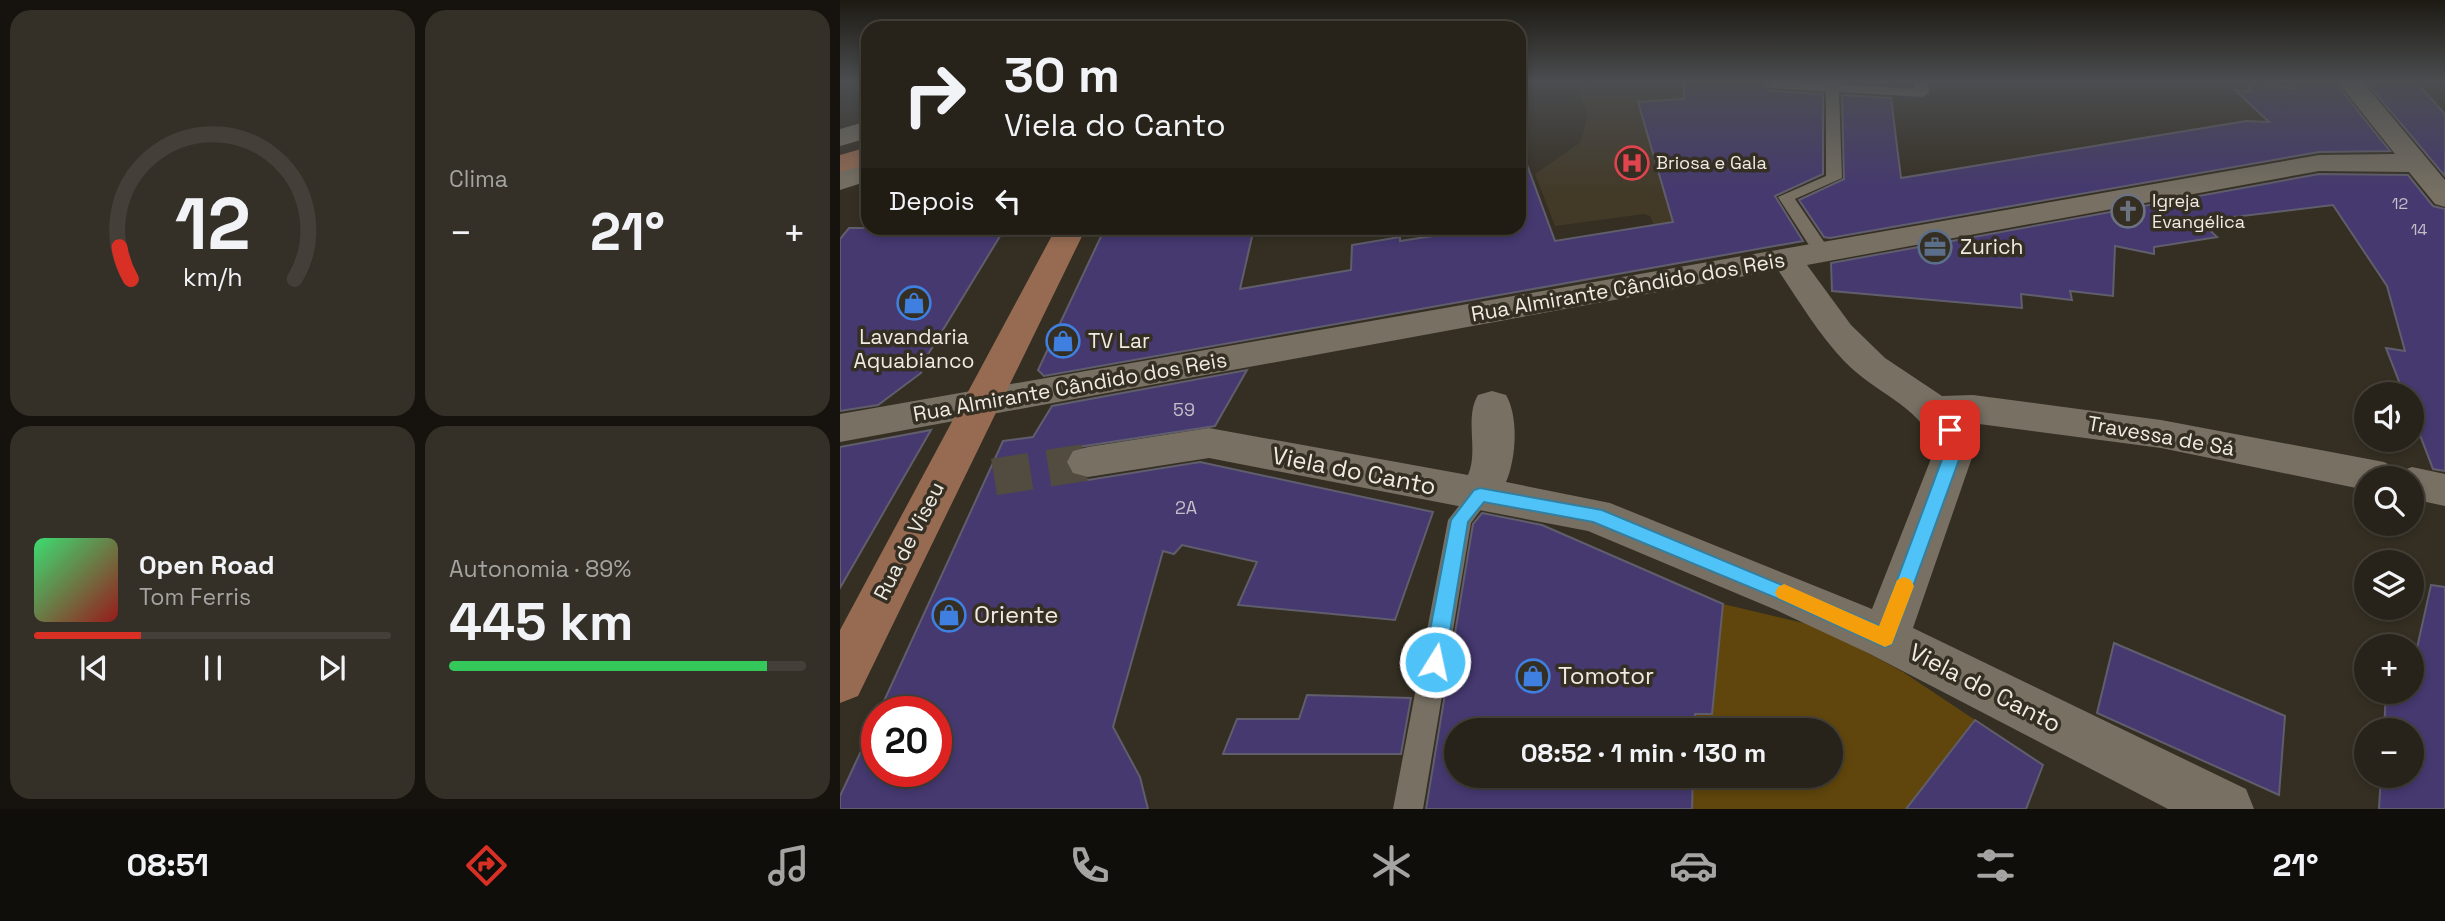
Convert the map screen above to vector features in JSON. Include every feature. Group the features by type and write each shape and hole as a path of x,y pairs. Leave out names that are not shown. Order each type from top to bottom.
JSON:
{"main road":[{"path":"840,154 861,146"},
{"path":"840,164 861,157"},
{"name":"Rua de Viseu","path":"840,680 1066,235"}],"street":[{"path":"2380,119 2445,198"},
{"path":"840,138 861,131"},
{"name":"Rua Almirante Cândido dos Reis","path":"840,428 2319,163 2367,161 2418,164"},
{"path":"840,181 861,174"},
{"path":"1804,256 1859,355 1937,410 1950,430 1956,446 1885,638"},
{"path":"1480,495 1493,464 1492,404"},
{"name":"Travessa de Sá","path":"1937,410 1973,408 2161,434 2354,472"},
{"name":"Viela do Canto","path":"1088,462 1209,443 1595,515 1793,596 1885,638 2226,809"},
{"path":"2424,486 2445,490"}],"lane":[{"path":"1804,256 1786,197 1834,178 1833,119"},
{"path":"1408,809 1460,520 1480,495"}],"shaded area":[{"name":"Briosa e Gala","path":"1586,119 1705,119 1726,214 1746,252 1683,263 1673,223 1654,225 1650,216 1644,214 1555,226 1535,174 1581,142"},
{"path":"1723,604 1820,627 1903,672 1975,720 1913,800 1922,809 1692,809 1693,788 1843,788 1843,718 1695,718 1695,714 1712,713"}],"building":[{"path":"1643,119 1823,119 1823,174 1775,196 1803,241 1044,376 1038,370 1102,235 1252,235 1240,289 1351,270 1352,245 1400,237 1400,241 1440,235 1526,235 1526,162 1555,241 1673,222"},
{"path":"1843,119 1894,119 1901,178 2246,121 2269,122 2266,119 2364,119 2390,151 2319,152 1830,238 1824,237 1799,200 1844,179"},
{"path":"2397,119 2445,119 2445,176"},
{"path":"2319,174 2408,175 2433,206 2445,209 2445,471 2433,469 2424,445 2424,382 2399,382 2386,348 2405,351 2387,286 2333,205 2200,221 2217,237 2154,247 2154,254 2115,246 2113,296 2070,291 2072,300 2021,294 2022,308 1832,291 1831,263"},
{"path":"849,228 861,228 861,235 1001,235 924,361 921,373 878,405 840,411 840,239"},
{"path":"1247,370 1215,426 1072,448 1065,461 1071,474 1088,480 1200,462 1433,512 1395,620 1238,605 1257,562 1182,545 1174,554 1163,551 1113,727 1140,777 1148,809 840,809 840,796 861,751 861,787 952,787 952,696 886,696 1003,441 1033,437 1052,406"},
{"path":"931,430 840,588 840,447"},
{"name":"Tomotor","path":"1482,513 1542,525 1723,604 1712,714 1695,714 1695,718 1444,718 1444,788 1693,788 1692,809 1426,809 1473,524"},
{"path":"2431,585 2445,587 2445,809 2379,809 2380,788 2424,788 2424,718 2385,718 2385,704 2424,704 2424,634 2420,634"},
{"path":"2114,643 2285,716 2279,795 2097,713"},
{"path":"1307,695 1411,698 1401,754 1223,754 1237,719 1299,719"},
{"path":"1975,720 2043,765 2026,809 1906,809"}],"tunnel":[{"path":"994,477 1088,462"}],"slow traffic":[{"path":"1784,593 1885,638 1904,586"}],"place":[{"name":"Briosa e Gala","path":"1632,163"},
{"name":"Igreja Evangélica","path":"2128,211"},
{"name":"Zurich","path":"1935,247"},
{"name":"Lavandaria Aquabianco","path":"914,303"},
{"name":"TV Lar","path":"1063,341"},
{"name":"Oriente","path":"949,615"},
{"name":"Tomotor","path":"1533,676"}],"route":[{"path":"1435,662 1460,520 1480,495 1595,515 1793,596 1885,638 1956,446 1950,430"}]}
